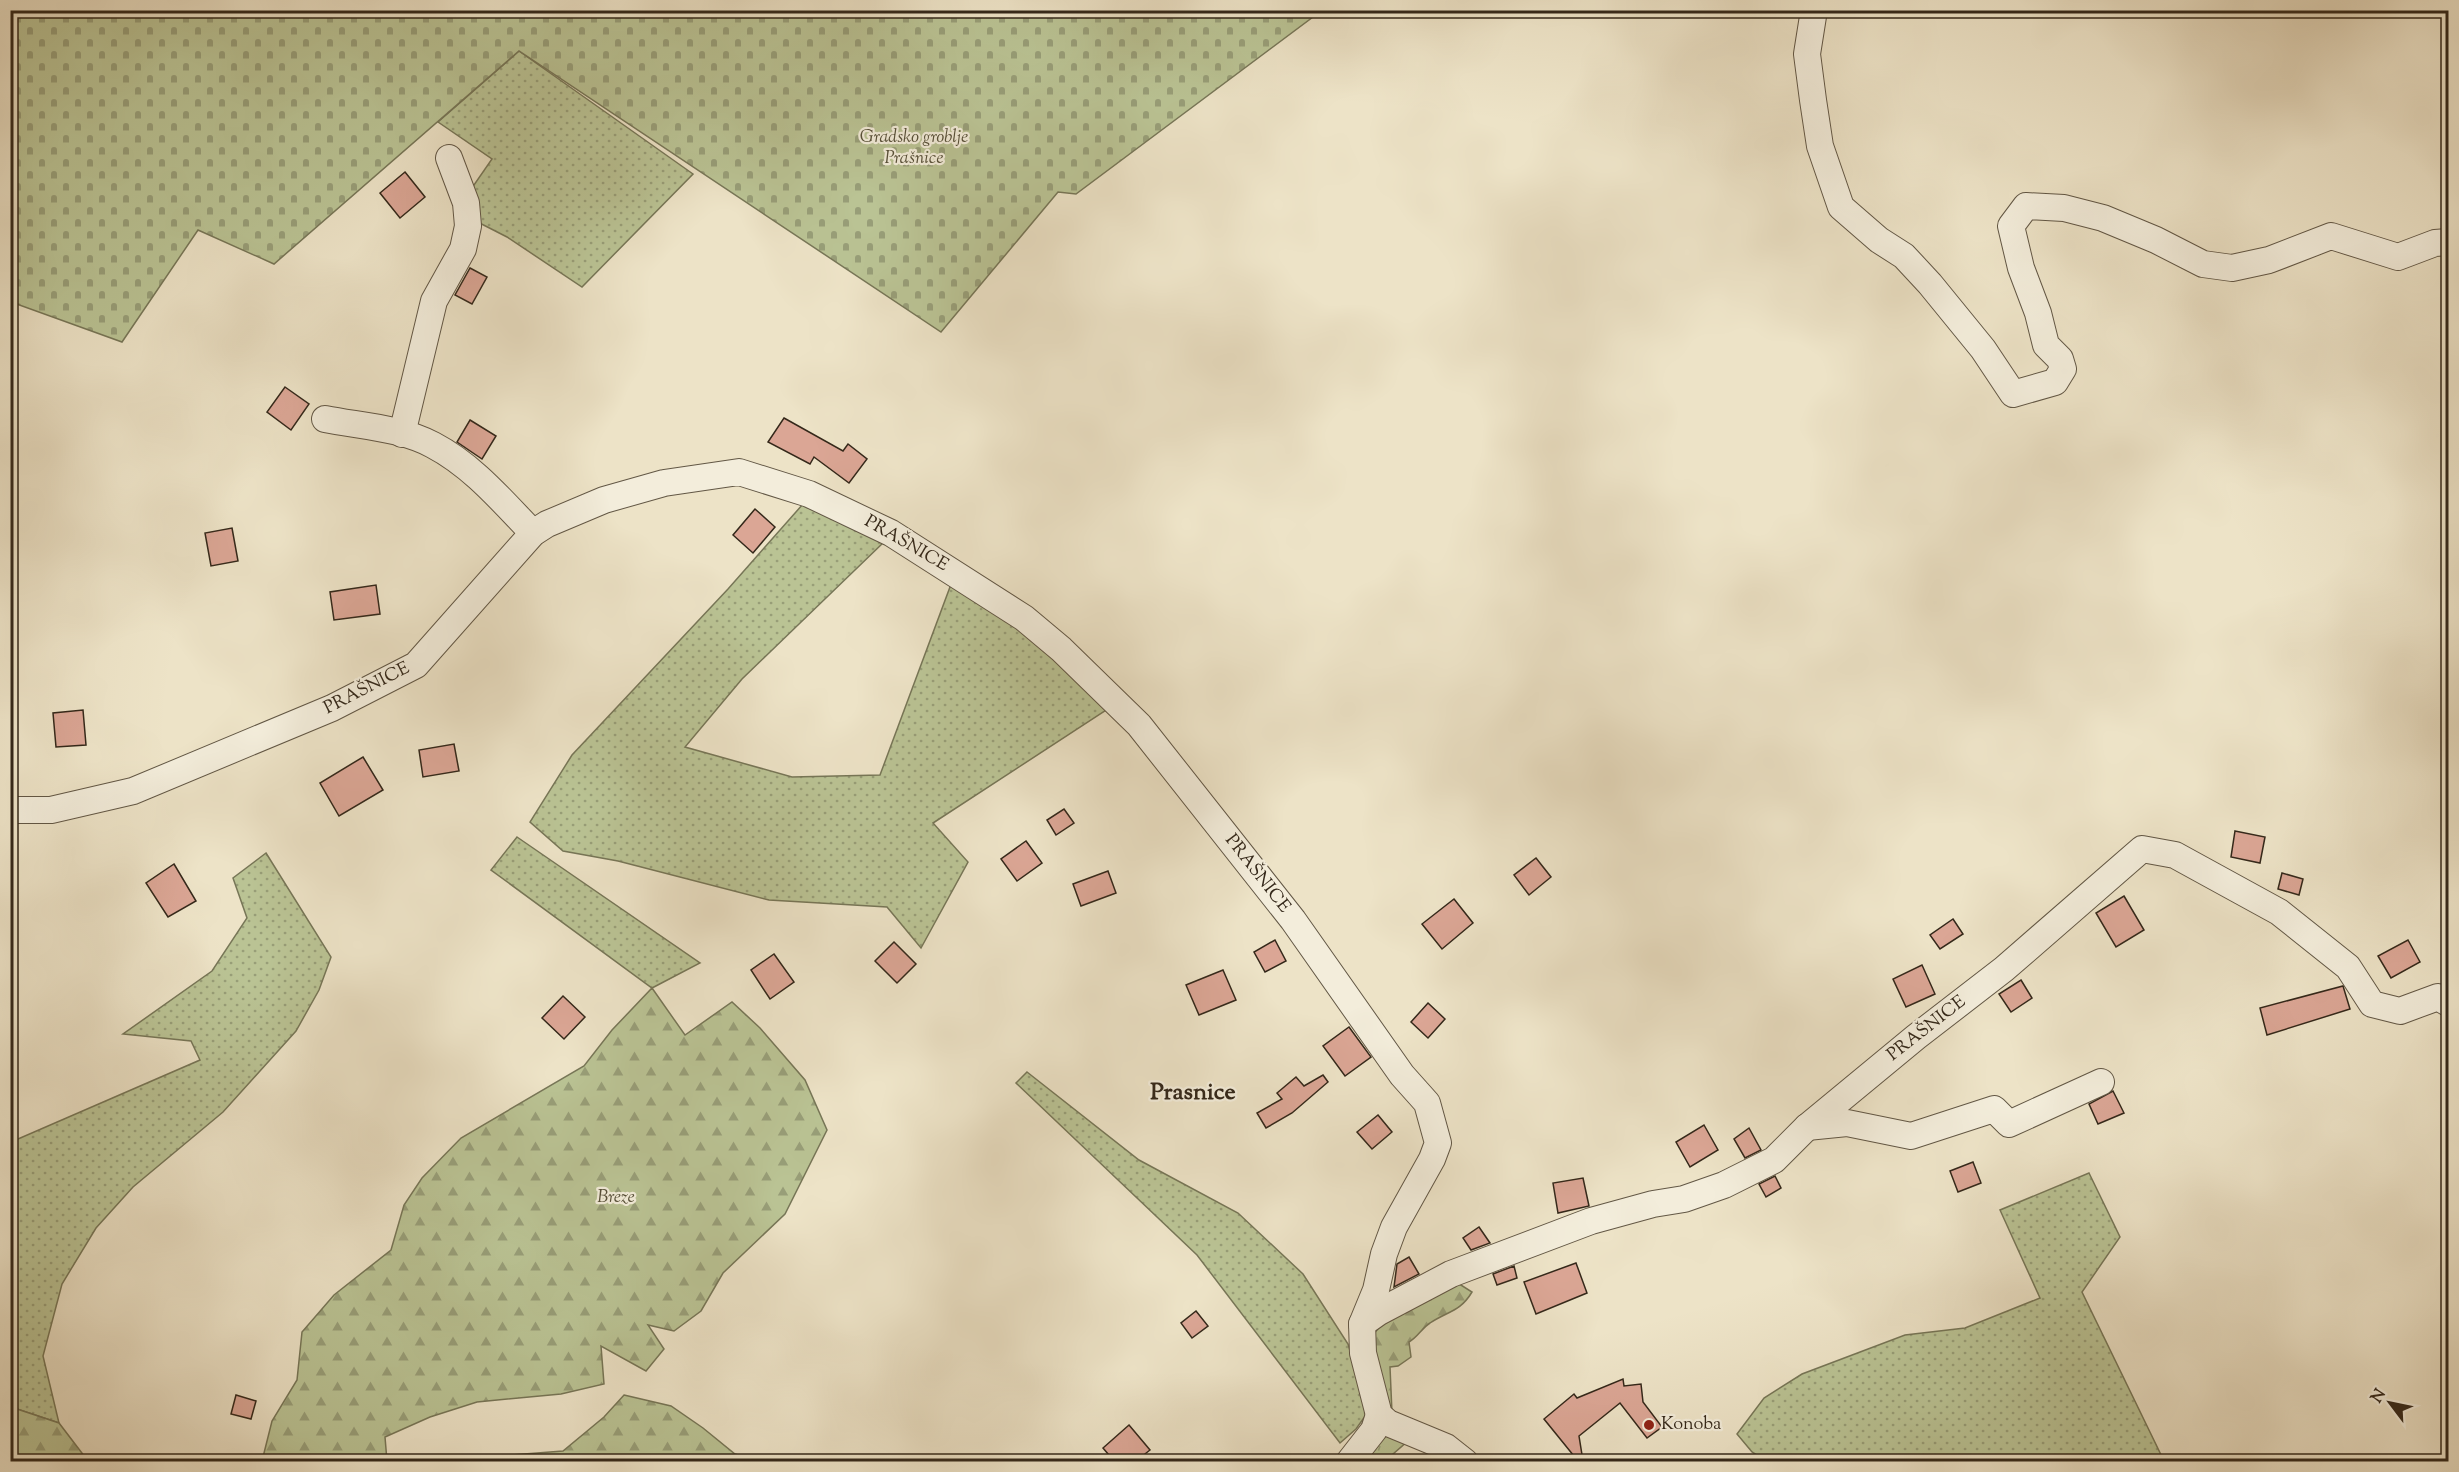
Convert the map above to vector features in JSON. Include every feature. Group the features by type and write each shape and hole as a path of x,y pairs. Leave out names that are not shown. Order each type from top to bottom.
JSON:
{"street":[{"path":"1814,10 1807,54 1813,100 1820,146 1841,207 1878,240 1904,256 1930,284 1983,349 2013,394 2055,382 2063,369 2060,359 2046,345 2038,313 2021,268 2011,226 2026,206 2064,208 2103,218 2156,240 2203,264 2232,267 2269,260 2331,237 2397,257 2435,243 2448,242"},
{"path":"402,434 434,301 463,249 468,226 466,203 449,158"},
{"path":"325,419 402,434 431,444 470,468 533,533"},
{"name":"PRAŠNICE","path":"10,810 51,810 133,790 332,708 393,678 417,665 533,533 560,517 604,500 664,483 739,472 809,494 891,533 1024,618 1061,649 1139,726 1201,802 1249,867 1293,920 1402,1076 1427,1103 1438,1143 1432,1159 1394,1227 1376,1290 1362,1324 1363,1353 1379,1415"},
{"name":"PRAŠNICE","path":"1362,1324 1379,1312 1451,1274 1591,1221 1653,1204 1684,1199 1724,1185 1774,1160 1807,1127 1916,1037 2004,969 2142,849 2175,855 2279,912 2348,967 2372,1004 2400,1011 2438,997 2448,1003"},
{"path":"1807,1127 1848,1123 1911,1136 1994,1108 2009,1124 2101,1083"},
{"path":"1350,1461 1374,1431 1379,1415 1388,1423 1446,1447 1465,1461"}],"green space":[{"name":"Gradsko groblje Prašnice","path":"10,11 1321,11 1076,194 1058,192 941,332 519,51 274,264 198,230 122,342 11,302"},
{"path":"519,51 693,174 582,287 507,237 456,211 492,159 438,122"},
{"path":"803,504 884,542 742,679 685,747 792,777 880,775 953,579 1022,624 1111,707 933,823 968,862 921,948 887,907 769,900 618,861 563,851 530,822 572,755 728,589"},
{"path":"517,837 700,963 652,988 491,870"},
{"path":"266,853 331,957 319,990 296,1031 223,1112 133,1187 96,1228 62,1284 43,1356 59,1423 11,1407 11,1142 200,1060 191,1041 123,1034 212,971 247,918 233,878"},
{"name":"Breze","path":"652,988 685,1035 732,1002 760,1028 805,1080 827,1130 785,1214 723,1273 701,1311 674,1331 648,1325 664,1349 646,1371 601,1346 604,1384 561,1394 477,1402 430,1417 385,1437 387,1461 262,1461 272,1421 297,1380 302,1332 334,1295 391,1250 404,1205 422,1178 461,1138 584,1066 612,1030"},
{"path":"1027,1072 1139,1160 1238,1213 1303,1274 1348,1344 1368,1412 1356,1429 1340,1443 1197,1255 1016,1083"},
{"path":"2089,1173 2120,1237 2082,1292 2164,1461 1766,1461 1752,1452 1737,1434 1764,1398 1802,1374 1905,1335 1965,1328 2040,1298 2000,1210"},
{"path":"1453,1280 1472,1292 1463,1304 1430,1323 1409,1342 1411,1357 1398,1366 1390,1367 1392,1413 1363,1348 1394,1308"},
{"path":"624,1395 671,1406 735,1454 757,1461 435,1461 563,1451 604,1417"},
{"path":"11,1407 59,1423 88,1461 11,1461"},
{"path":"1368,1412 1409,1440 1385,1461 1334,1462 1359,1430"}],"building":[{"path":"405,172 425,197 400,218 380,193"},
{"path":"470,268 487,277 472,304 455,295"},
{"path":"285,387 309,404 291,430 267,412"},
{"path":"784,418 843,451 848,444 867,459 849,483 814,457 810,464 768,442"},
{"path":"470,420 496,436 482,459 457,442"},
{"path":"755,509 775,527 753,553 733,535"},
{"path":"232,528 238,561 211,566 205,533"},
{"path":"376,585 380,614 334,620 330,592"},
{"path":"83,710 86,745 56,747 53,713"},
{"path":"454,744 459,771 423,777 419,750"},
{"path":"363,757 383,790 339,816 320,783"},
{"path":"1064,809 1074,823 1056,835 1047,820"},
{"path":"2235,831 2265,837 2260,863 2231,857"},
{"path":"1026,841 1042,863 1017,881 1001,859"},
{"path":"1536,858 1551,877 1529,895 1514,875"},
{"path":"174,864 196,901 168,917 146,883"},
{"path":"1108,871 1116,893 1081,906 1073,884"},
{"path":"2282,873 2303,879 2299,895 2278,889"},
{"path":"2124,896 2144,930 2116,947 2096,913"},
{"path":"1454,899 1473,923 1442,949 1422,924"},
{"path":"1953,919 1963,934 1940,949 1930,935"},
{"path":"1275,940 1286,961 1265,972 1254,952"},
{"path":"2408,940 2420,962 2391,978 2378,956"},
{"path":"894,942 916,964 897,983 875,961"},
{"path":"774,954 794,982 770,999 751,970"},
{"path":"1922,965 1935,994 1906,1007 1893,979"},
{"path":"1223,970 1236,1000 1199,1015 1186,985"},
{"path":"2021,980 2032,998 2011,1012 1999,994"},
{"path":"2343,986 2350,1009 2267,1035 2260,1008"},
{"path":"563,996 585,1017 564,1039 542,1018"},
{"path":"1428,1003 1445,1019 1428,1038 1411,1022"},
{"path":"1349,1027 1371,1057 1345,1076 1323,1046"},
{"path":"1323,1075 1328,1082 1292,1113 1266,1128 1257,1113 1282,1099 1277,1093 1296,1077 1304,1086"},
{"path":"2113,1091 2124,1113 2098,1124 2089,1104"},
{"path":"1378,1115 1392,1132 1372,1149 1357,1132"},
{"path":"1704,1125 1718,1150 1690,1167 1676,1142"},
{"path":"1749,1128 1761,1150 1745,1158 1734,1139"},
{"path":"1973,1162 1981,1183 1958,1192 1950,1171"},
{"path":"1775,1176 1781,1188 1766,1197 1759,1184"},
{"path":"1583,1178 1589,1206 1558,1213 1553,1183"},
{"path":"1479,1227 1490,1243 1471,1250 1463,1238"},
{"path":"1409,1257 1419,1274 1394,1287 1397,1264"},
{"path":"1576,1263 1587,1293 1536,1314 1524,1282"},
{"path":"1514,1266 1517,1278 1497,1285 1493,1274"},
{"path":"1196,1311 1208,1326 1192,1338 1181,1323"},
{"path":"1623,1379 1624,1386 1641,1384 1643,1402 1662,1427 1647,1438 1620,1403 1579,1436 1583,1461 1578,1461 1544,1419 1574,1394 1577,1398"},
{"path":"236,1395 256,1401 251,1419 231,1414"},
{"path":"1129,1425 1150,1450 1136,1461 1114,1461 1103,1448"}],"place":[{"name":"Konoba","path":"1649,1425"}],"district":[{"name":"Prasnice","path":"1193,1093"}]}
